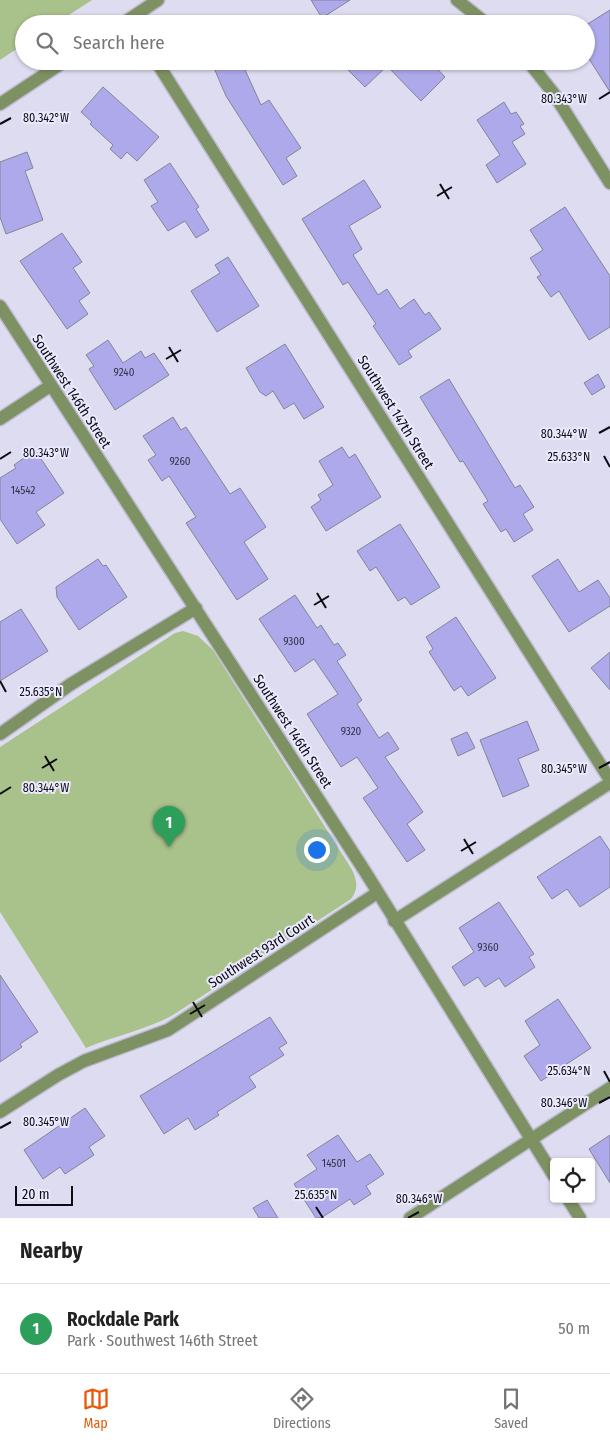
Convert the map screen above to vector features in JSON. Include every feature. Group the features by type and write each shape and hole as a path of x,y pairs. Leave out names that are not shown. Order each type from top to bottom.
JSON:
{"street":[{"path":"138,15 158,0"},
{"path":"457,0 475,15"},
{"path":"0,104 51,70"},
{"name":"Southwest 147th Street","path":"162,70 610,781"},
{"path":"535,70 559,102 610,184"},
{"name":"Southwest 146th Street","path":"0,306 378,893 550,1170"},
{"path":"0,419 50,386"},
{"path":"0,734 71,684 196,608"},
{"path":"394,921 610,781"},
{"name":"Southwest 93rd Court","path":"0,1112 58,1075 84,1061 168,1030 378,893"},
{"path":"410,1218 610,1088"},
{"path":"571,1203 580,1218"}],"green space":[{"path":"0,0 92,0 69,15 15,15 15,50 0,60"},
{"path":"183,631 198,636 213,650 351,868 356,880 356,888 351,899 173,1015 152,1025 86,1048 0,912 0,747 175,633"}],"building":[{"path":"311,0 350,0 327,15 320,15"},
{"path":"610,10 610,92 595,68 595,19"},
{"path":"215,70 245,70 261,105 269,100 301,148 286,158 297,176 283,185 226,96"},
{"path":"348,70 383,70 365,87"},
{"path":"391,70 438,70 445,77 421,101"},
{"path":"103,87 159,137 137,161 127,152 121,159 110,149 113,145 90,124 92,122 81,112"},
{"path":"504,102 511,114 516,112 524,124 520,126 525,134 512,142 526,164 497,183 486,165 500,155 477,120"},
{"path":"27,152 33,168 25,171 43,220 6,234 0,217 0,162"},
{"path":"170,163 199,207 196,209 209,230 196,238 185,221 168,231 151,206 158,202 144,180"},
{"path":"364,180 381,207 349,226 362,249 353,255 378,295 387,289 400,309 414,299 425,315 429,312 441,329 408,351 412,357 399,365 373,326 376,324 348,282 343,285 302,219"},
{"path":"565,207 610,276 610,327 589,340 559,291 551,297 537,277 541,275 530,258 543,250 530,230"},
{"path":"62,233 82,262 73,268 90,293 79,301 88,314 67,329 20,261"},
{"path":"228,257 259,306 217,332 191,291 220,273 215,265"},
{"path":"108,340 123,363 141,351 145,358 154,353 169,375 115,410 89,369 94,366 86,355"},
{"path":"285,344 324,407 304,419 294,403 284,409 273,391 266,396 260,392 246,368"},
{"path":"598,374 605,387 592,395 584,383"},
{"path":"449,379 515,488 520,485 534,507 523,514 533,530 514,542 506,529 501,532 483,504 488,501 463,461 460,462 420,397"},
{"path":"173,417 181,430 186,427 230,494 240,488 266,527 244,542 268,579 237,600 186,523 196,517 169,476 162,481 148,460 156,455 143,436"},
{"path":"342,447 349,458 355,454 381,497 326,531 311,507 321,500 318,495 333,485 319,461"},
{"path":"35,450 64,493 36,512 45,525 17,544 0,519 0,478 16,468 14,465"},
{"path":"400,524 440,587 411,605 405,597 398,601 376,567 370,571 357,551"},
{"path":"98,559 103,566 106,565 127,597 79,630 57,597 56,587"},
{"path":"558,559 579,592 598,580 610,598 610,606 569,632 532,576"},
{"path":"295,595 317,628 321,625 334,645 338,643 346,655 337,661 362,700 357,704 379,738 388,732 399,749 385,757 423,812 407,824 425,850 407,862 363,798 378,788 357,757 341,767 307,714 338,694 314,659 295,672 259,619"},
{"path":"21,609 48,651 0,681 0,622"},
{"path":"456,617 496,678 468,696 461,686 454,691 429,652 433,649 426,637"},
{"path":"610,652 610,690 591,668"},
{"path":"527,721 539,750 518,759 529,786 503,797 480,740"},
{"path":"467,732 475,748 458,756 451,739"},
{"path":"600,836 610,851 610,887 580,907 567,889 552,899 537,877"},
{"path":"499,902 534,954 529,957 535,967 505,987 499,978 485,987 478,977 464,986 452,967 474,952 459,928"},
{"path":"0,975 38,1032 20,1044 22,1047 0,1062"},
{"path":"558,999 591,1048 541,1081 524,1056 540,1045 525,1021"},
{"path":"270,1017 287,1043 279,1048 284,1055 249,1077 256,1087 217,1112 219,1115 195,1130 188,1118 164,1134 140,1096"},
{"path":"85,1108 105,1136 89,1147 94,1155 65,1174 60,1167 43,1179 24,1150"},
{"path":"338,1135 357,1162 370,1154 384,1174 366,1186 371,1194 354,1205 350,1199 321,1218 316,1218 294,1184 317,1169 307,1155"},
{"path":"610,1135 610,1183 595,1158 589,1149"},
{"path":"267,1200 278,1218 259,1218 253,1208"}],"place":[{"name":"Rockdale Park","path":"169,847"}]}
